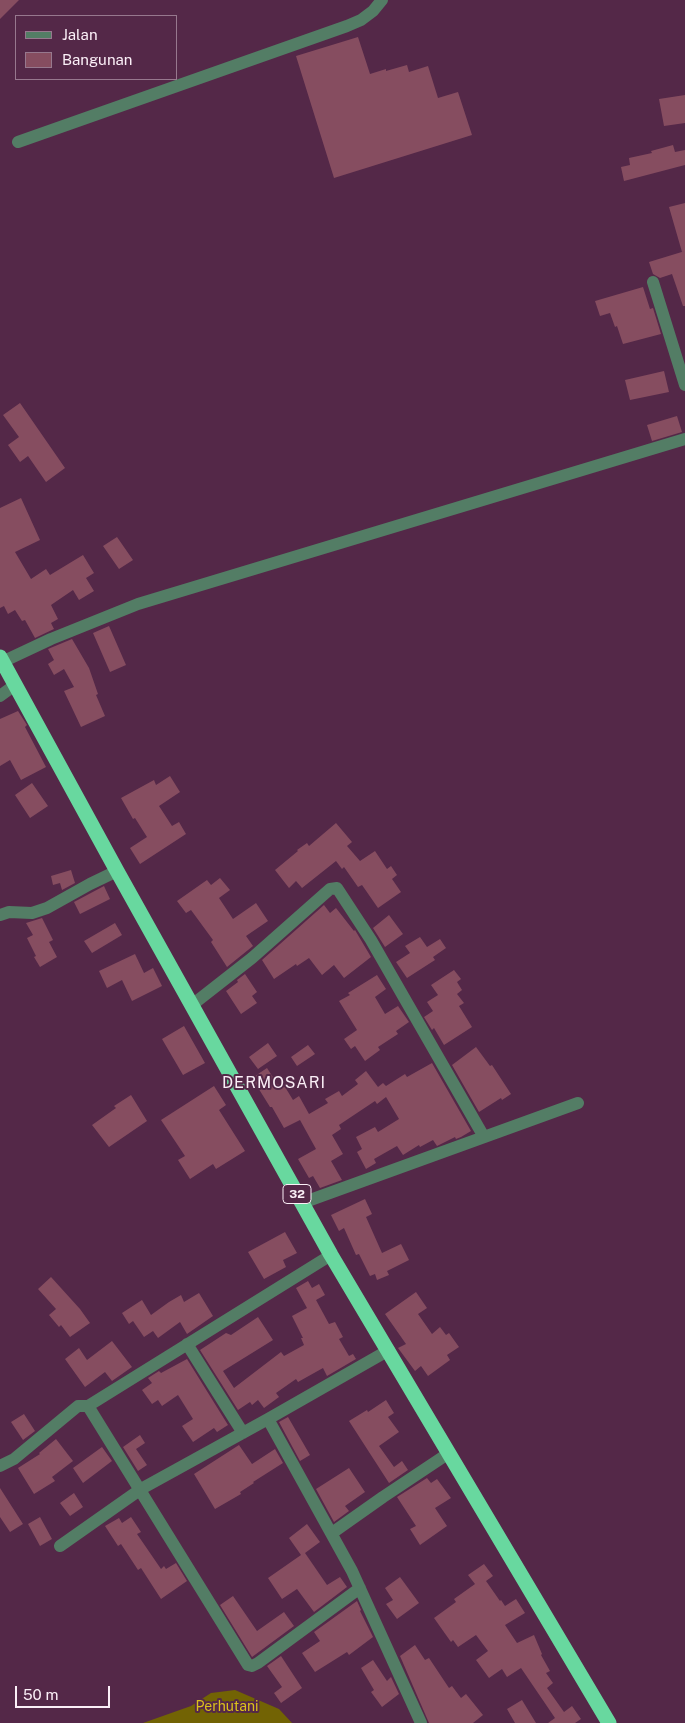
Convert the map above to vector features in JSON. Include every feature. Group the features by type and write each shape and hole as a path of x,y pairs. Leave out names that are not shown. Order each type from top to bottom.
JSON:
{"highway":[{"name":"32","path":"1,659 302,1204 609,1723"}],"street":[{"path":"18,142 347,26 361,20 374,11 382,0"},
{"path":"653,282 685,386"},
{"path":"1,659 138,604 685,439"},
{"path":"0,696 16,685"},
{"path":"0,915 10,912 32,913 47,908 117,871"},
{"path":"192,1005 252,958 330,889 337,888 371,940 484,1137"},
{"path":"302,1204 578,1103"},
{"path":"0,1466 14,1459 78,1406 88,1406 331,1254"},
{"path":"187,1344 243,1433"},
{"path":"60,1546 141,1489 389,1350"},
{"path":"88,1406 248,1665 252,1666 258,1663 360,1588"},
{"path":"268,1419 332,1533 360,1588 421,1723"},
{"path":"332,1533 449,1453"}],"green space":[{"name":"Perhutani","path":"235,1690 279,1709 292,1723 143,1723 191,1706 211,1693"}],"building":[{"path":"0,0 19,0 0,19"},
{"path":"358,37 370,74 407,65 409,72 428,66 438,98 458,92 472,135 334,178 296,56"},
{"path":"685,95 685,123 664,126 659,99"},
{"path":"673,145 675,152 685,150 685,165 624,181 621,167 630,165 629,158 652,153 651,151"},
{"path":"685,203 685,251 682,252 669,207"},
{"path":"685,251 685,306 683,306 672,274 660,278 653,274 649,262"},
{"path":"643,287 650,309 653,308 661,334 623,344 610,313 600,316 595,301"},
{"path":"664,371 669,392 630,400 625,380"},
{"path":"20,403 65,468 46,482 28,456 20,462 8,445 19,437 3,415"},
{"path":"677,416 682,432 652,441 647,425"},
{"path":"21,498 40,540 15,552 31,579 46,569 50,575 83,555 94,573 86,578 94,591 79,600 73,590 51,605 58,619 51,623 54,629 35,638 25,620 22,621 15,610 8,614 4,606 0,608 0,508"},
{"path":"117,537 133,560 119,569 103,546"},
{"path":"109,626 126,665 110,672 93,633"},
{"path":"72,639 89,668 98,694 96,695 105,716 81,727 64,691 74,687 64,669 54,675 48,664 54,660 48,649"},
{"path":"18,711 27,725 25,727 46,767 21,780 10,760 0,766 0,719"},
{"path":"170,776 180,792 159,806 172,826 179,822 186,834 140,864 130,848 147,837 135,818 133,819 121,798 154,780 156,785"},
{"path":"32,783 48,806 30,818 15,795"},
{"path":"336,823 352,842 347,846 360,861 375,851 387,869 391,866 397,875 392,879 401,892 378,908 362,885 358,887 344,867 342,869 336,861 302,888 296,881 289,888 275,870 297,850 307,843 309,846"},
{"path":"71,870 75,883 62,890 60,883 53,885 51,876"},
{"path":"220,878 230,890 219,898 233,919 256,903 268,921 246,936 253,946 227,967 211,942 213,940 191,910 186,913 177,901 207,880 211,885"},
{"path":"104,886 110,899 80,914 74,902"},
{"path":"324,905 330,913 336,908 355,930 371,957 344,978 334,965 322,975 309,958 297,966 296,964 274,979 262,960"},
{"path":"389,915 403,934 385,947 373,928"},
{"path":"42,918 53,940 49,942 57,957 40,967 27,938 33,935 26,923"},
{"path":"115,923 122,935 92,953 84,941"},
{"path":"420,937 427,947 440,939 446,948 433,957 435,960 407,978 396,962 410,953 405,946"},
{"path":"135,954 144,973 153,968 162,986 132,1001 122,980 107,988 99,971"},
{"path":"454,970 461,979 457,982 462,990 457,994 464,1003 459,1006 472,1027 444,1045 434,1028 432,1030 424,1017 433,1011 427,1002 438,995 431,985"},
{"path":"245,974 257,992 252,996 257,1003 241,1014 226,991"},
{"path":"377,975 386,989 375,997 385,1014 398,1006 409,1022 396,1031 398,1034 378,1047 380,1050 365,1061 355,1046 351,1049 344,1039 357,1030 339,1001 350,995 348,993"},
{"path":"184,1026 205,1063 183,1075 162,1039"},
{"path":"268,1043 277,1056 258,1069 249,1057"},
{"path":"308,1045 315,1054 297,1066 291,1057"},
{"path":"476,1047 490,1066 492,1065 511,1094 479,1112 452,1065"},
{"path":"432,1063 471,1131 437,1146 433,1140 420,1147 419,1145 403,1155 397,1146 374,1159 376,1163 366,1169 357,1152 362,1149 356,1137 375,1127 378,1132 399,1119 386,1097 377,1104 375,1101 339,1125 341,1129 332,1135 343,1154 331,1161 342,1180 320,1188 313,1176 309,1178 298,1159 316,1149 300,1120 284,1128 252,1078 267,1068 278,1085 282,1082 293,1100 299,1096 309,1114 328,1103 325,1099 339,1091 342,1096 358,1084 355,1080 366,1071 378,1087 383,1083 386,1086 405,1074 407,1077"},
{"path":"214,1086 226,1105 219,1110 245,1151 216,1169 213,1164 190,1179 178,1160 185,1156 161,1120"},
{"path":"131,1095 147,1121 109,1147 92,1125 116,1108 114,1106"},
{"path":"365,1199 372,1214 366,1217 382,1253 401,1244 409,1260 387,1271 389,1275 377,1280 375,1274 370,1276 359,1254 356,1255 344,1228 339,1231 331,1215"},
{"path":"285,1232 297,1253 283,1260 286,1267 264,1279 248,1252"},
{"path":"51,1277 90,1323 70,1337 61,1325 59,1327 49,1315 56,1309 38,1289"},
{"path":"308,1281 312,1288 319,1284 325,1295 316,1300 329,1324 335,1322 343,1337 339,1339 349,1356 353,1354 356,1359 327,1376 323,1368 298,1382 296,1379 276,1393 279,1397 264,1408 258,1400 252,1405 250,1402 238,1410 200,1350 226,1333 231,1335 258,1317 273,1340 223,1371 234,1388 281,1352 284,1356 304,1345 301,1338 303,1338 292,1316 307,1308 296,1288"},
{"path":"416,1292 427,1308 418,1314 432,1334 440,1327 446,1335 449,1333 459,1347 447,1355 450,1360 428,1376 421,1366 415,1371 398,1348 406,1344 385,1314"},
{"path":"199,1293 213,1316 187,1334 180,1322 158,1338 153,1331 144,1337 133,1321 129,1324 122,1313 142,1300 151,1315 181,1295 184,1302"},
{"path":"112,1341 132,1367 112,1381 105,1372 85,1387 65,1359 79,1348 87,1360"},
{"path":"187,1359 228,1425 217,1432 214,1428 193,1442 182,1426 193,1419 178,1395 162,1406 158,1400 152,1404 142,1390 152,1383 148,1378"},
{"path":"386,1400 394,1413 388,1417 399,1432 379,1446 394,1467 402,1461 408,1470 389,1483 349,1421 367,1410 368,1412"},
{"path":"24,1414 35,1431 23,1440 11,1422"},
{"path":"288,1417 310,1455 300,1461 279,1422"},
{"path":"140,1435 145,1443 136,1449 147,1465 138,1471 123,1447"},
{"path":"56,1439 73,1461 52,1477 55,1481 34,1494 18,1468 40,1454"},
{"path":"239,1445 252,1464 275,1449 283,1463 253,1482 240,1492 241,1494 215,1509 194,1474"},
{"path":"102,1447 112,1461 83,1483 73,1468"},
{"path":"349,1468 365,1492 345,1506 349,1511 334,1522 316,1489"},
{"path":"427,1478 431,1483 437,1479 451,1498 435,1508 447,1526 420,1545 410,1529 416,1526 397,1497"},
{"path":"0,1488 23,1524 10,1532 0,1517"},
{"path":"74,1493 83,1507 70,1516 60,1503"},
{"path":"40,1517 52,1539 40,1546 28,1524"},
{"path":"131,1517 141,1532 137,1534 161,1569 164,1566 166,1569 176,1563 187,1581 161,1599 141,1568 138,1570 121,1544 118,1546 105,1526 119,1518 122,1523"},
{"path":"307,1524 320,1542 305,1553 327,1585 340,1577 347,1587 314,1612 297,1589 282,1599 268,1578 301,1555 289,1538"},
{"path":"484,1564 493,1576 486,1581 500,1601 505,1606 516,1599 525,1613 505,1625 517,1643 534,1635 541,1655 550,1671 546,1673 553,1683 547,1688 564,1712 572,1706 581,1719 575,1723 548,1723 555,1718 521,1668 507,1677 502,1669 489,1678 476,1660 488,1651 476,1635 458,1647 453,1640 451,1642 434,1618 456,1602 454,1599 475,1584 468,1575"},
{"path":"400,1577 419,1603 397,1619 386,1604 393,1600 385,1588"},
{"path":"233,1596 257,1631 284,1612 294,1626 252,1657 220,1605"},
{"path":"357,1601 373,1637 349,1655 347,1652 315,1672 302,1653 320,1641 314,1632"},
{"path":"415,1645 425,1660 429,1658 449,1688 452,1686 461,1698 466,1694 483,1715 473,1723 429,1723 400,1656"},
{"path":"281,1656 302,1688 281,1703 274,1693 282,1687 267,1666"},
{"path":"373,1660 387,1681 391,1677 399,1694 382,1707 371,1692 374,1690 361,1668"},
{"path":"522,1700 536,1723 515,1723 507,1709"}],"district":[{"name":"DERMOSARI","path":"274,1083"}]}
